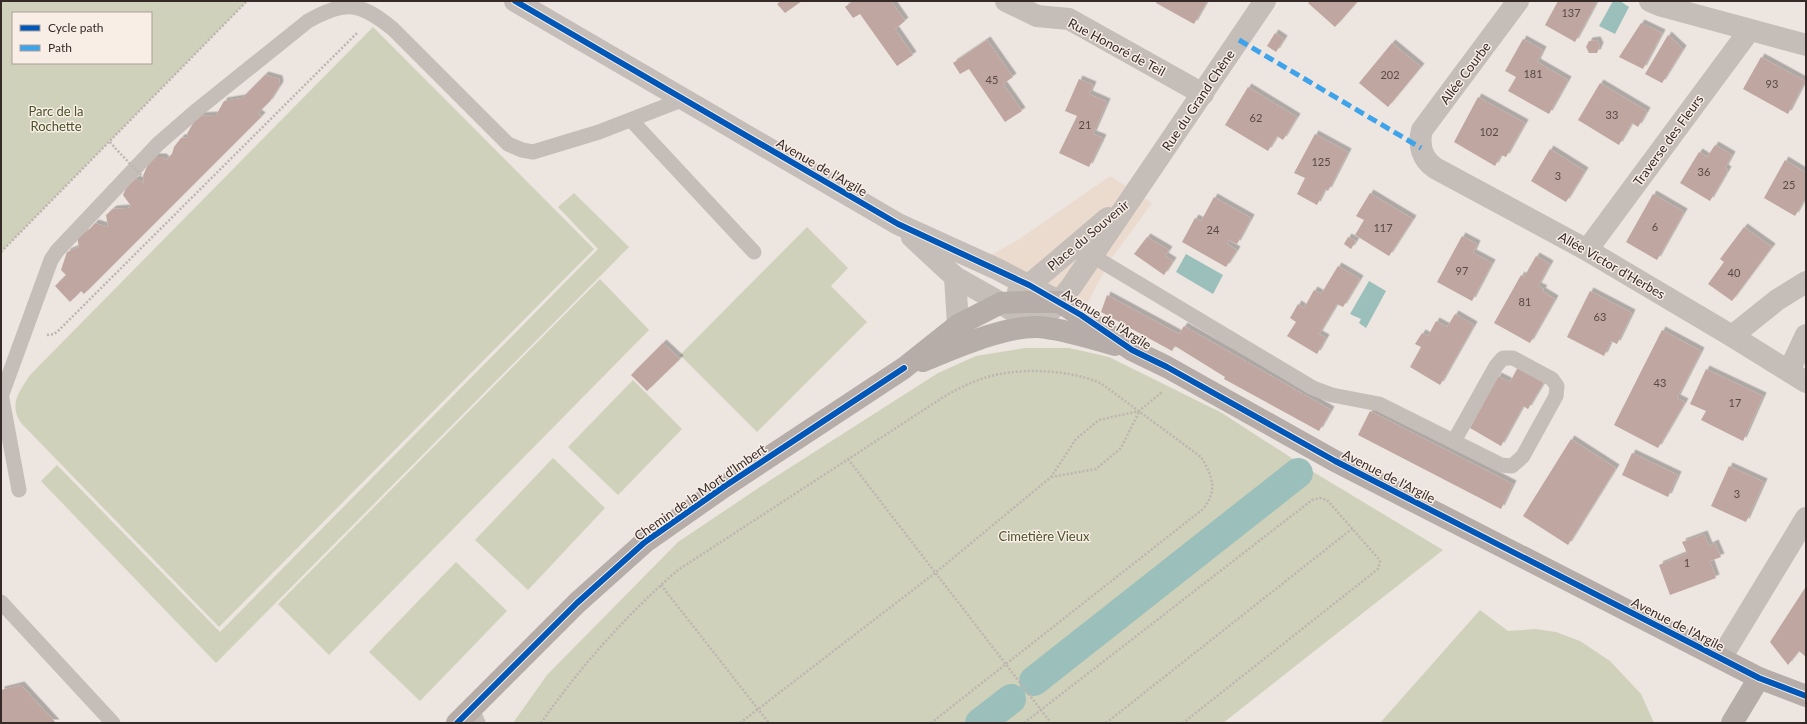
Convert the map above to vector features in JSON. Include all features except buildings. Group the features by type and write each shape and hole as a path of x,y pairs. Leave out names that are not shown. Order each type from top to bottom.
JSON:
{"street":[{"name":"Avenue de l'Argile","path":"515,1 898,224 1031,294 1060,302 1132,350 1182,375 1335,461 1759,678 1806,696"},
{"name":"Rue Honoré de Teil","path":"1006,1 1036,16 1069,19 1203,94"},
{"name":"Rue du Grand Chêne","path":"1131,198 1265,1"},
{"name":"Allée Courbe","path":"1421,148 1420,137 1426,124 1518,1"},
{"path":"1650,1 1662,6 1749,31 1806,45"},
{"name":"Traverse des Fleurs","path":"1587,250 1749,31"},
{"name":"Allée Victor d'Herbes","path":"1421,148 1425,159 1435,168 1587,250 1732,336 1797,377"},
{"name":"Place du Souvenir","path":"1060,302 1131,198"},
{"name":"Place du Souvenir","path":"1031,294 1131,198"},
{"name":"Avenue de l'Argile","path":"898,224 955,277 1036,327 1075,334 1132,350"},
{"path":"955,277 958,325"},
{"path":"1732,336 1777,300 1806,282"},
{"name":"Avenue de l'Argile","path":"1001,304 1031,294"},
{"path":"1031,294 1036,327"},
{"path":"1036,327 1060,302"},
{"name":"Chemin de la Mort d'Imbert","path":"469,718 576,603 645,542 724,486 904,368 958,325 1001,304"},
{"name":"Chemin de la Mort d'Imbert","path":"904,368 991,336 1008,331 1036,327"},
{"path":"1797,377 1806,335"},
{"path":"1721,658 1806,518"},
{"path":"1732,723 1759,678"}],"lane":[{"path":"19,490 2,399 5,383 49,265 57,251 158,144 197,110 308,21 324,12 351,6 362,8 375,15 393,29 514,147 533,152 599,132 684,99"},
{"path":"631,120 754,252"},
{"path":"1091,255 1313,388 1332,395 1379,404 1501,465 1512,466 1523,456 1556,396 1557,386 1552,380 1513,358 1503,358 1496,366 1454,441"},
{"path":"1,602 113,723"}],"path":[{"path":"1,252 247,1"},
{"path":"26,329 49,335 58,331 375,15"},
{"path":"110,142 142,176"},
{"path":"540,723 577,674 661,585 678,570 848,458 961,387 985,378 1013,372 1047,372 1089,378 1102,384 1201,457 1209,471 1212,482 1210,499 1203,509 931,723"},
{"path":"1051,477 1096,469 1121,448 1139,411 1182,375"},
{"path":"740,723 935,573 1051,477 1076,440 1100,420 1139,411"},
{"path":"848,458 1005,665 1051,723"},
{"path":"1024,723 1316,498 1324,498 1330,502 1378,558 1380,562 1378,569 1183,723"},
{"path":"1106,723 1353,528"},
{"path":"661,585 769,723"}],"green space":[{"name":"Parc de la Rochette","path":"1,1 247,1 1,252"},
{"path":"373,27 594,249 219,627 22,424 18,417 15,405 22,387 30,375"},
{"path":"574,193 629,247 216,663 41,481 57,465 220,632 598,249 558,207"},
{"path":"807,227 848,268 831,286 867,322 757,432 680,355"},
{"path":"600,279 649,330 329,655 278,604"},
{"name":"Cimetière Vieux","path":"1025,348 1069,348 1109,357 1222,413 1310,470 1443,550 1223,723 513,723 547,675 678,542 769,481 938,373 976,356"},
{"path":"633,380 682,429 618,495 568,447"},
{"path":"553,458 605,508 528,590 475,540"},
{"path":"456,562 507,611 420,701 369,652"},
{"path":"1480,610 1508,631 1535,629 1556,632 1580,641 1610,661 1641,694 1654,723 1380,723"}],"shaded area":[{"path":"1110,176 1152,203 1111,259 1081,315 980,261 1018,240"}],"water":[{"path":"1613,1 1620,1 1629,7 1615,34 1599,26"},
{"path":"1186,254 1223,275 1213,294 1176,272"},
{"path":"1369,281 1386,291 1366,328 1359,323 1361,319 1350,314"}],"waterway":[{"path":"1034,681 1298,473"},
{"path":"980,723 1011,699"}],"marked path":[{"path":"1239,40 1421,148"}],"cycle path":[{"path":"515,1 898,224 1029,285 1081,315 1132,350 1167,367 1335,461 1759,678 1806,696"},
{"path":"457,723 577,603 645,542 725,486 904,368"}]}
